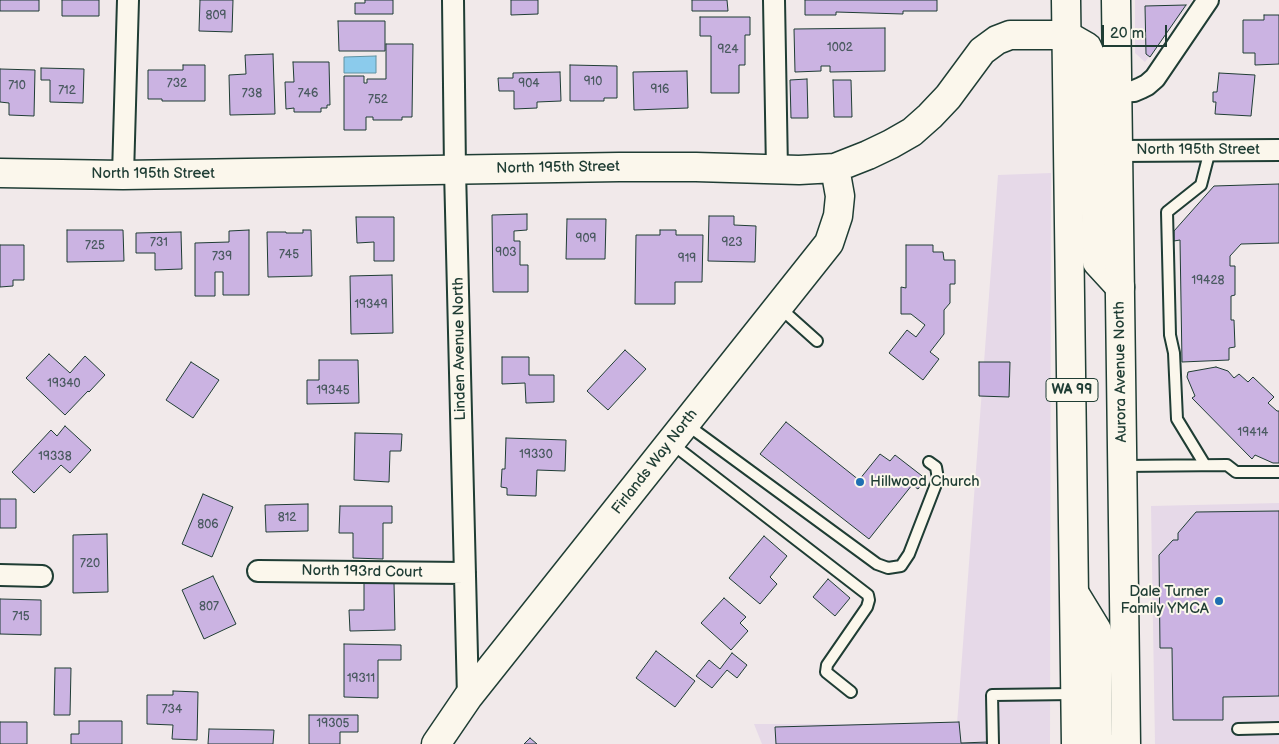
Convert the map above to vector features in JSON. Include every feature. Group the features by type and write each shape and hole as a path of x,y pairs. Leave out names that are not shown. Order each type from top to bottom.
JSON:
{"main road":[{"name":"WA 99","path":"1066,0 1076,744"},
{"name":"Aurora Avenue North","path":"1116,0 1126,744"},
{"name":"North 195th Street","path":"0,173 123,175 619,167 777,170 835,168 883,148 912,132 948,97 982,51 997,40 1010,36 1066,35"},
{"path":"1066,35 1087,47 1091,56 1093,66 1097,262 1120,287"},
{"name":"Firlands Way North","path":"436,744 468,697 829,243 838,216 840,196 835,168"},
{"path":"1075,594 1097,630 1098,741 1101,744"}],"street":[{"path":"123,175 128,0"},
{"name":"Linden Avenue North","path":"453,0 455,170 468,697"},
{"path":"774,0 777,170"},
{"path":"1118,92 1147,86 1155,78 1208,0"},
{"name":"North 195th Street","path":"1118,151 1279,150"},
{"name":"North 193rd Court","path":"258,571 465,573"},
{"path":"0,576 42,576"}],"lane":[{"path":"1205,465 1178,419 1174,353 1170,335 1167,212 1202,185 1210,150"},
{"path":"778,306 817,341"},
{"path":"678,433 877,564 888,568 901,566 910,554 938,479 936,467 929,462"},
{"path":"678,433 868,595 867,607 826,665 826,672 850,692"},
{"path":"1122,466 1227,465 1236,472 1279,472"},
{"path":"993,744 992,695 1075,694"},
{"path":"1238,729 1279,728"}],"shaded area":[{"path":"1135,0 1192,0 1145,62 1135,53"},
{"path":"1051,173 1050,744 762,744 754,724 957,724 998,175"},
{"name":"Dale Turner Family YMCA","path":"1279,503 1279,744 1155,744 1151,506"}],"water":[{"path":"376,56 376,73 344,73 344,57"}],"building":[{"path":"0,0 39,0 39,11 0,11"},
{"path":"62,0 99,0 99,16 62,16"},
{"path":"200,0 233,0 232,32 199,31"},
{"path":"365,0 393,0 393,14 355,14 355,3 365,3"},
{"path":"511,0 538,0 538,14 511,15"},
{"path":"692,0 727,0 728,11 692,11"},
{"path":"805,0 937,0 937,11 903,11 903,14 836,12 836,15 805,15"},
{"path":"1186,5 1150,57 1146,54 1145,6"},
{"path":"1264,15 1279,15 1279,64 1255,65 1255,53 1243,53 1243,20 1264,20"},
{"path":"700,17 750,17 750,35 745,35 745,65 739,65 739,93 711,93 711,36 700,36"},
{"path":"338,21 385,21 385,51 339,51"},
{"path":"885,28 885,71 830,72 830,66 821,66 821,71 795,72 794,29"},
{"path":"386,44 413,44 412,117 402,117 402,120 373,120 373,117 366,117 366,130 344,130 344,76 364,76 364,83 367,83 367,79 386,79"},
{"path":"273,54 275,114 230,115 229,75 246,74 245,55"},
{"path":"293,62 329,62 330,105 327,105 327,108 321,108 321,112 294,112 294,108 286,109 285,82 294,82"},
{"path":"183,65 205,65 205,101 162,101 162,99 148,99 148,70 183,70"},
{"path":"570,65 617,66 617,98 604,98 604,101 570,101"},
{"path":"41,68 84,69 83,103 50,102 50,80 41,80"},
{"path":"0,69 35,70 34,116 9,115 9,103 0,102"},
{"path":"687,71 688,108 634,110 633,72"},
{"path":"560,72 561,101 537,102 537,108 514,109 514,91 499,91 498,78 513,78 513,73"},
{"path":"1219,73 1255,75 1251,116 1215,114 1216,102 1213,102 1213,92 1217,92"},
{"path":"807,79 808,118 791,118 790,80"},
{"path":"833,80 851,80 852,117 834,117"},
{"path":"1279,184 1279,243 1241,244 1230,256 1230,266 1235,266 1235,295 1231,296 1231,320 1234,320 1235,347 1229,348 1229,360 1182,362 1180,240 1174,241 1174,231 1214,186"},
{"path":"527,214 527,230 514,231 514,241 520,241 520,265 528,265 528,292 493,292 492,215"},
{"path":"709,216 734,216 734,225 756,226 755,262 708,261"},
{"path":"356,217 394,217 394,261 374,261 374,242 357,243"},
{"path":"567,219 606,219 605,259 566,259"},
{"path":"67,230 123,230 124,261 67,262"},
{"path":"249,230 249,295 223,295 223,272 215,272 215,296 195,296 195,243 229,242 229,231"},
{"path":"303,230 311,230 312,276 268,277 267,232 303,233"},
{"path":"660,230 676,230 676,235 703,235 702,282 675,282 675,304 635,304 636,235 660,235"},
{"path":"181,232 182,269 155,270 155,253 136,253 136,233"},
{"path":"0,245 24,245 24,280 13,280 13,286 0,287"},
{"path":"906,245 933,245 933,252 943,252 944,260 955,260 955,284 950,284 950,303 944,310 944,334 930,352 939,359 923,380 889,353 907,330 916,337 925,325 911,314 901,314 901,287 906,288"},
{"path":"392,275 393,333 351,334 350,276"},
{"path":"625,350 646,369 608,410 587,391"},
{"path":"49,354 70,373 85,356 105,375 65,415 26,378"},
{"path":"502,357 529,357 529,375 554,375 554,402 526,403 525,383 502,384"},
{"path":"319,360 358,360 359,403 307,404 307,380 319,380"},
{"path":"191,362 219,380 193,418 166,400"},
{"path":"979,362 1010,362 1009,397 979,396"},
{"path":"1216,367 1228,371 1234,378 1239,374 1248,382 1253,377 1274,397 1268,403 1279,411 1279,463 1273,463 1255,455 1252,459 1192,398 1195,396 1187,377 1188,372"},
{"name":"Hillwood Church","path":"786,422 859,480 880,454 890,461 895,455 926,479 918,489 912,485 869,539 760,454"},
{"path":"65,426 91,450 70,473 61,465 34,493 12,472 51,430 57,436"},
{"path":"355,433 402,434 401,451 390,451 389,482 354,480"},
{"path":"506,438 566,440 565,471 537,470 536,496 507,495 507,488 501,487 502,469 505,469"},
{"path":"203,494 233,507 212,557 182,544"},
{"path":"0,499 16,499 16,528 0,528"},
{"path":"308,504 308,531 266,532 265,505"},
{"path":"340,506 392,506 392,523 383,523 383,559 353,558 353,533 339,533"},
{"name":"Dale Turner Family YMCA","path":"1279,511 1279,696 1223,697 1223,720 1173,720 1172,648 1160,648 1159,555 1173,540 1178,540 1178,533 1196,512"},
{"path":"107,534 108,592 73,593 73,535"},
{"path":"764,536 787,556 770,577 777,584 760,604 729,578"},
{"path":"213,576 236,624 204,639 182,590"},
{"path":"828,579 850,598 835,616 813,597"},
{"path":"394,582 395,630 350,631 349,610 364,610 364,583"},
{"path":"724,598 746,617 740,623 748,631 731,650 701,623"},
{"path":"0,599 41,600 41,635 0,634"},
{"path":"344,644 401,645 401,660 378,660 378,698 344,697"},
{"path":"656,651 695,681 675,707 636,678"},
{"path":"732,653 747,665 737,678 727,670 712,688 696,676 709,660 720,669"},
{"path":"55,668 71,668 70,715 54,715"},
{"path":"173,691 198,692 197,740 172,739 173,725 147,724 147,695 173,695"},
{"path":"309,715 358,715 358,732 340,732 340,744 309,744"},
{"path":"79,721 122,721 122,744 71,744 71,734 79,734"},
{"path":"0,722 27,722 27,744 0,744"},
{"path":"959,722 961,743 988,742 988,744 776,744 775,727"},
{"path":"209,729 274,730 273,744 208,744"},
{"path":"530,738 537,744 524,744"}],"place":[{"name":"Hillwood Church","path":"860,482"},
{"name":"Dale Turner Family YMCA","path":"1219,601"}]}
